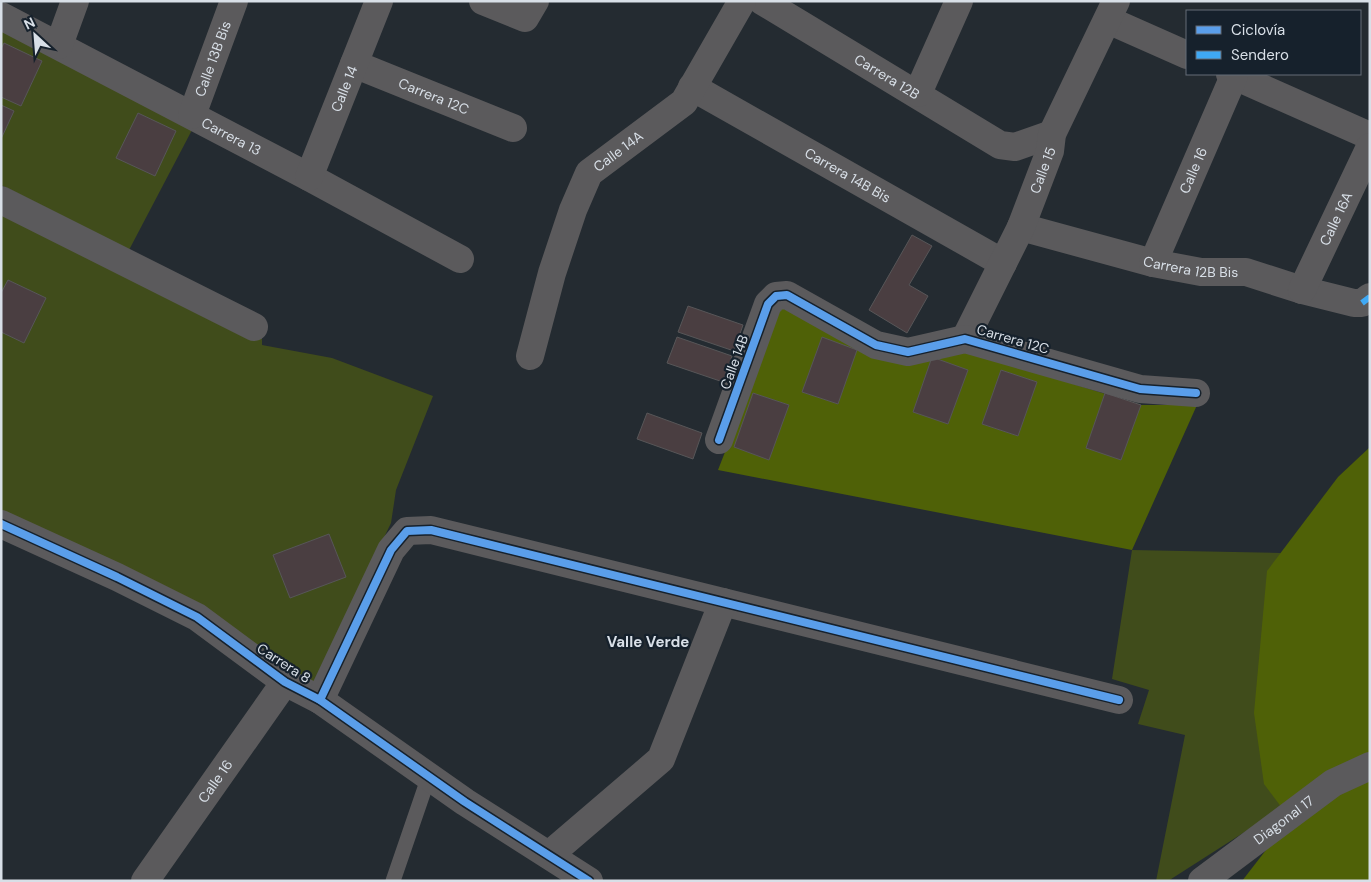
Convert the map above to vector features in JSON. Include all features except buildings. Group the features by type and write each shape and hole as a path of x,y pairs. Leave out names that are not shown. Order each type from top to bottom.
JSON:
{"street":[{"path":"59,45 75,1"},
{"name":"Calle 13B Bis","path":"192,115 234,1"},
{"path":"483,1 530,10"},
{"name":"Calle 14A","path":"530,356 572,210 589,173 684,102 742,1"},
{"path":"918,94 958,1"},
{"name":"Calle 14","path":"309,177 354,64 374,3"},
{"name":"Carrera 12B","path":"779,6 1000,145 1014,147 1052,134"},
{"path":"1112,11 1186,54"},
{"name":"Calle 15","path":"965,338 1021,227 1050,152 1052,134 1112,11"},
{"name":"Carrera 13","path":"1,16 192,115 460,259"},
{"name":"Carrera 12C","path":"354,64 513,128"},
{"path":"1232,75 1370,136"},
{"name":"Calle 16","path":"1152,263 1232,75"},
{"name":"Carrera 14B Bis","path":"692,87 1003,263"},
{"name":"Calle 16A","path":"1302,290 1370,147"},
{"path":"1,200 254,326"},
{"name":"Carrera 12B Bis","path":"1021,227 1152,263 1201,272 1246,272 1354,304 1366,300"},
{"name":"Carrera 12C","path":"776,296 787,295 876,345 908,352 965,338 1140,389 1196,393"},
{"name":"Calle 14B","path":"719,440 768,304 776,296"},
{"name":"Carrera 8","path":"1,524 197,617 285,682 320,700 465,802 589,881"},
{"path":"320,700 391,550 407,531 431,530 1119,700"},
{"path":"550,856 661,759 723,602"},
{"name":"Calle 16","path":"145,881 285,682"},
{"name":"Diagonal 17","path":"1202,881 1333,783 1370,766"}],"lane":[{"path":"393,881 429,776"}],"green space":[{"path":"1,27 192,130 129,250 1,185"},
{"path":"1,208 262,336 262,345 332,358 433,396 396,490 391,523 312,685 1,515"},
{"path":"781,308 832,327 957,348 1141,405 1197,405 1132,550 718,470"},
{"path":"1370,447 1370,753 1282,808 1264,784 1254,713 1267,571 1338,477"},
{"path":"1132,550 1281,553 1267,577 1282,808 1168,881 1156,881 1185,735 1138,724 1149,690 1112,679"},
{"path":"1370,769 1370,881 1242,881 1283,828"}],"marked path":[{"path":"1362,303 1370,297"}],"cycle path":[{"path":"719,440 768,304 776,296 787,295 876,345 908,352 965,339 1140,389 1196,393"},
{"path":"1,524 117,577 197,617 285,682 320,700 465,802 589,881"},
{"path":"320,700 391,550 407,531 431,530 1119,700"}],"district":[{"name":"Valle Verde","path":"648,642"}]}
